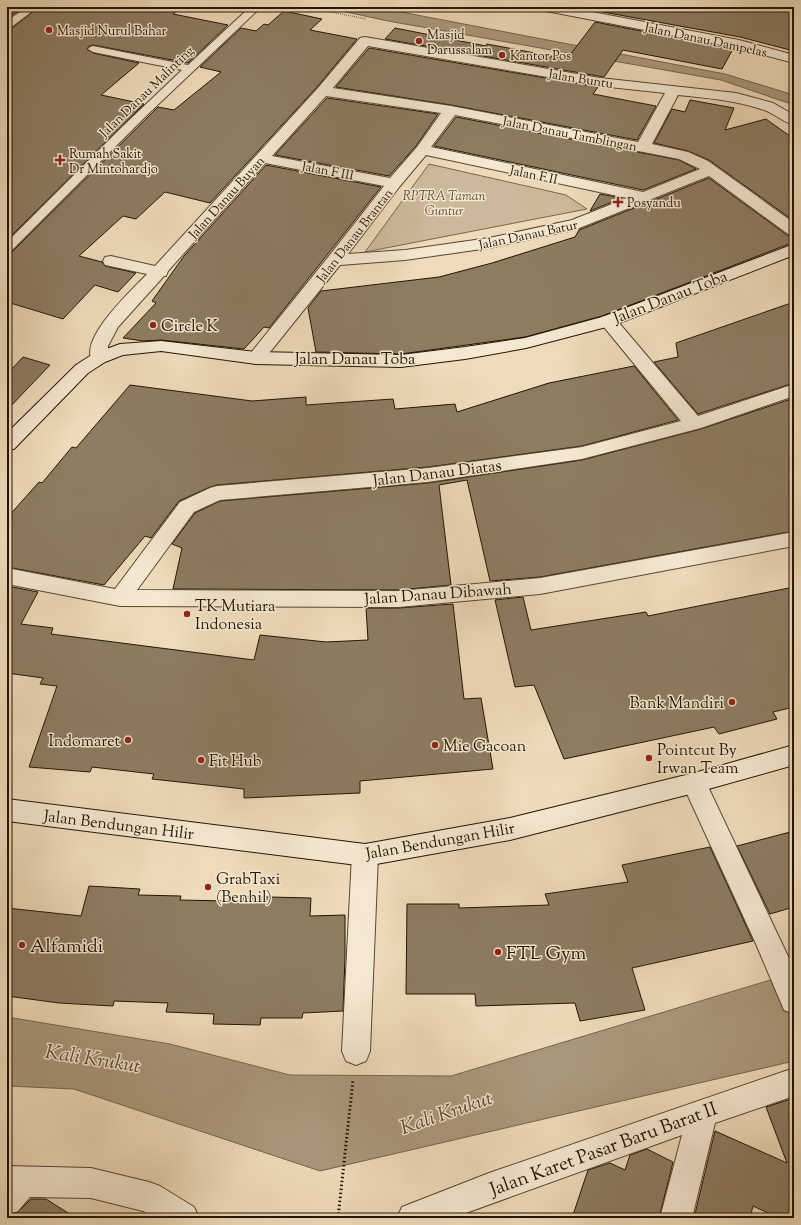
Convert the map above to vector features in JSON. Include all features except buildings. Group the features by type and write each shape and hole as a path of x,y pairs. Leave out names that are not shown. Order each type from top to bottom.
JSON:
{"street":[{"name":"Jalan Danau Dampelas","path":"546,7 739,44 794,59"},
{"name":"Jalan Buntu","path":"365,41 600,82 736,96 768,106 794,121"},
{"name":"Jalan Danau Buyan","path":"99,358 99,346 110,325 160,272 261,158 323,92 365,41"},
{"path":"643,147 674,90"},
{"name":"Jalan Danau Tamblingan","path":"323,92 451,110 684,155 694,159 710,170 794,231"},
{"name":"Jalan Danau Brantan","path":"256,358 335,260 394,183 422,150 451,110"},
{"name":"Jalan F II","path":"422,150 645,197"},
{"name":"Jalan F III","path":"261,158 394,183"},
{"name":"Jalan Danau Batur","path":"335,260 405,256 489,243 577,224 710,170"},
{"name":"Jalan Danau Toba","path":"7,444 82,369 99,358 120,350 161,346 256,358 401,361 526,343 608,321 794,248"},
{"path":"111,261 160,272"},
{"path":"608,321 694,424"},
{"name":"Jalan Danau Diatas","path":"120,598 187,507 218,493 428,475 582,453 694,424 794,390"},
{"name":"Jalan Danau Dibawah","path":"7,576 120,598 399,599 540,586 794,539"},
{"name":"Jalan Bendungan Hilir","path":"7,810 364,855 510,829 694,783 794,755"},
{"path":"694,783 769,942 794,1001"},
{"path":"356,1051 364,855"},
{"name":"Jalan Karet Pasar Baru Barat II","path":"413,1218 462,1198 742,1098 794,1082"},
{"path":"676,1218 703,1113"},
{"path":"12,1188 91,1183 149,1197 183,1218"}],"lane":[{"path":"7,26 33,7"},
{"name":"Jalan Danau Malinting","path":"7,248 34,224 107,148 188,68 256,7"},
{"path":"93,49 188,68"}],"path":[{"path":"308,7 380,22 365,41"},
{"path":"338,1218 356,1051"}],"green space":[{"name":"RPTRA Taman Guntur","path":"429,164 566,195 587,209 365,252"}],"water":[{"path":"323,7 375,7 725,74 794,95 794,105 721,80 388,21"},
{"name":"Kali Krukut","path":"787,975 794,975 794,1061 320,1171 74,1089 7,1086 7,1017 170,1044 290,1075 451,1076"}],"place":[{"name":"Masjid Nurul Bahar","path":"49,30"},
{"name":"Masjid Darussalam","path":"419,41"},
{"name":"Kantor Pos","path":"502,55"},
{"name":"Rumah Sakit Dr Mintohardjo","path":"60,160"},
{"name":"Posyandu","path":"618,202"},
{"name":"Circle K","path":"153,325"},
{"name":"TK Mutiara Indonesia","path":"187,614"},
{"name":"Bank Mandiri","path":"732,702"},
{"name":"Indomaret","path":"128,740"},
{"name":"Mie Gacoan","path":"435,745"},
{"name":"Pointcut By Irwan Team","path":"649,758"},
{"name":"Fit Hub","path":"201,760"},
{"name":"GrabTaxi (Benhil)","path":"208,887"},
{"name":"Alfamidi","path":"22,945"},
{"name":"FTL Gym","path":"498,952"}]}
